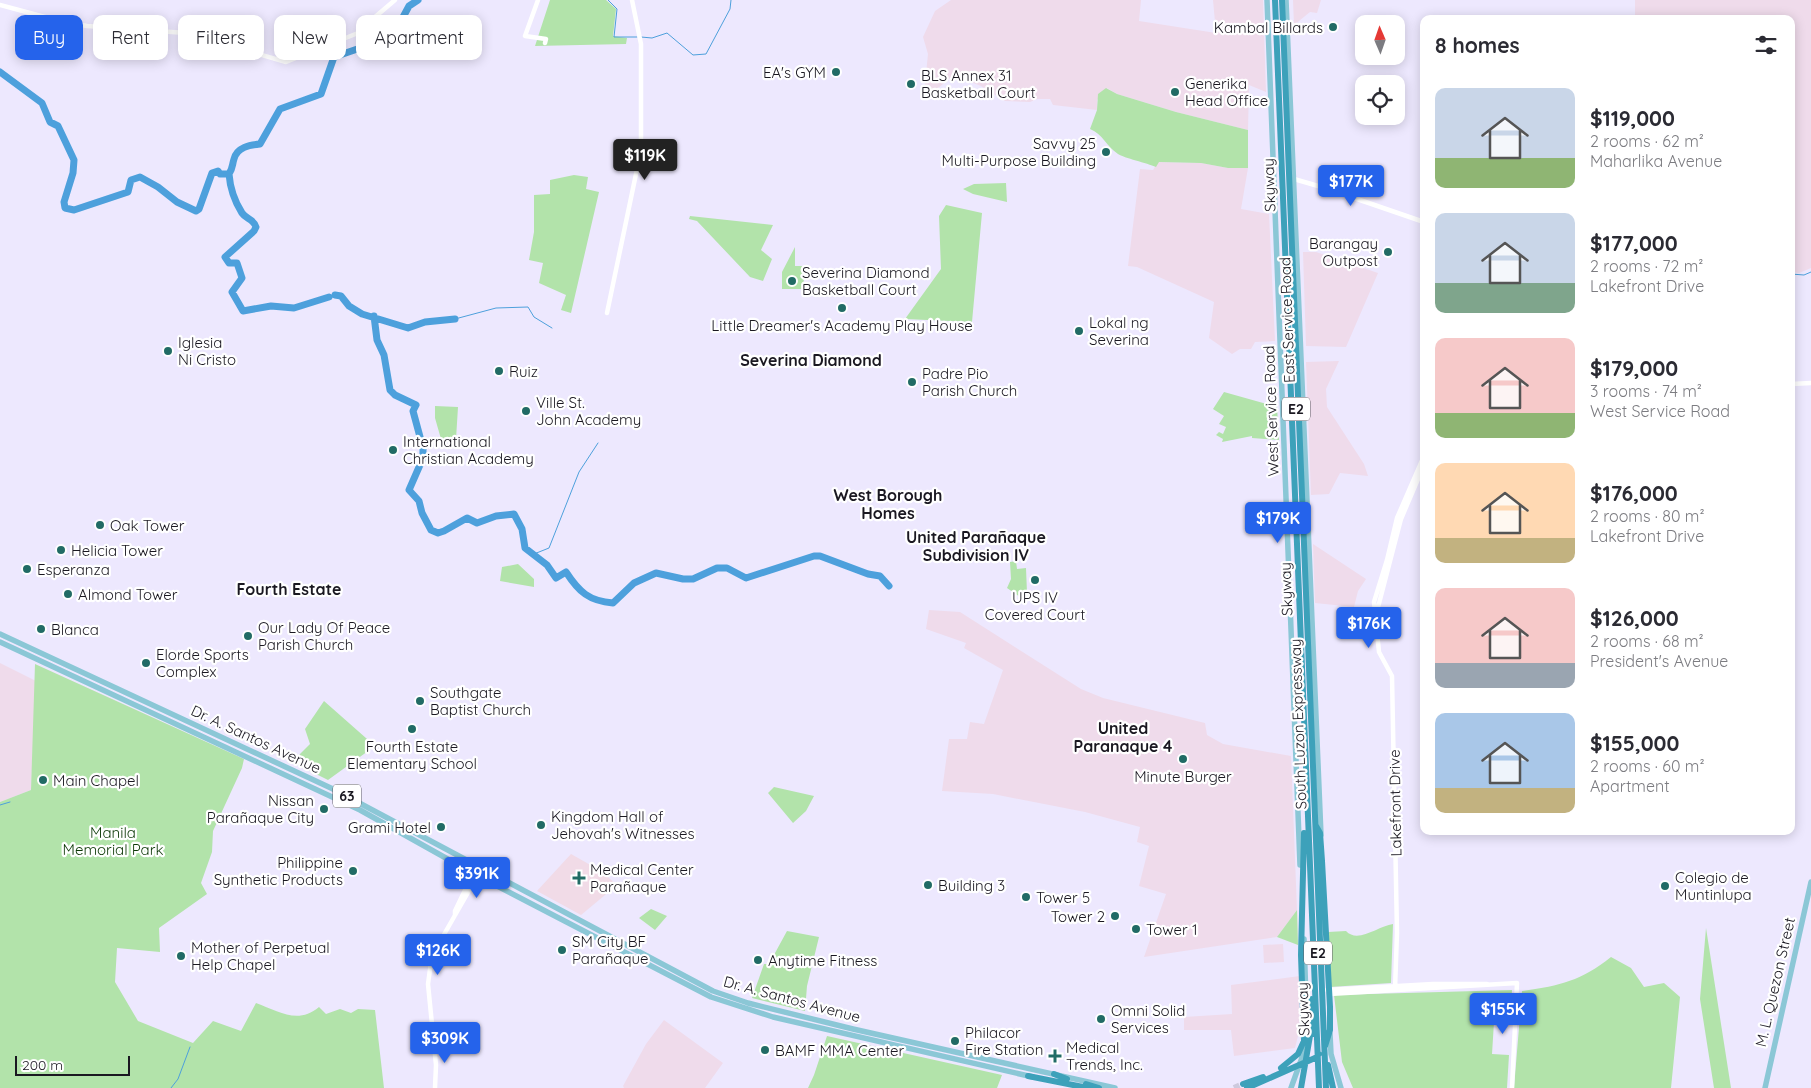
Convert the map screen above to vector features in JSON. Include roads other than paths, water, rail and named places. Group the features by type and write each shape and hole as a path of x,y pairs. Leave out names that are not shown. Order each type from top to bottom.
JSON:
{"highway":[{"name":"Skyway","path":"1273,0 1324,1088"},
{"name":"South Luzon Expressway","path":"1273,0 1315,1088"},
{"name":"Skyway","path":"1280,0 1319,1088"},
{"name":"South Luzon Expressway","path":"1280,0 1324,1034 1324,1088"},
{"path":"1245,1086 1315,1058 1329,1038 1330,1008 1320,833 1310,818"},
{"path":"1245,1086 1288,1065 1298,1054 1304,1041 1302,902 1304,833 1310,818"},
{"path":"1302,1088 1310,1046 1312,1014"},
{"path":"1324,1034 1333,1088"},
{"path":"1054,1074 1099,1088"},
{"path":"1028,1076 1088,1088"}],"main road":[{"name":"West Service Road","path":"1267,0 1307,1024 1304,1052 1291,1088"},
{"name":"East Service Road","path":"1286,0 1328,1002 1331,1054 1341,1088"},
{"name":"Dr. A. Santos Avenue","path":"0,634 314,780 713,991 760,1006 902,1044 1076,1088"},
{"name":"Dr. A. Santos Avenue","path":"0,642 319,790 711,997 746,1010 895,1042"},
{"name":"M. L. Quezon Street","path":"1765,1088 1811,882"},
{"name":"Dr. A. Santos Avenue","path":"902,1044 1116,1088"}],"street":[{"path":"0,5 87,26 186,33 286,62 363,31 375,17 395,0"},
{"path":"538,0 525,36 545,41"},
{"path":"607,313 641,150 641,44 632,0"},
{"path":"1294,179 1420,221"},
{"path":"1795,384 1811,383"},
{"name":"Lakefront Drive","path":"1395,987 1397,933 1392,676 1379,652 1374,602 1387,560 1393,530 1420,465"},
{"name":"Lakefront Drive","path":"1376,622 1378,602 1391,562 1398,531 1420,475"},
{"path":"435,1088 436,1065 429,972 435,952 455,915 458,913 479,867"},
{"path":"1329,993 1395,987 1516,983 1511,1088"}],"waterway":[{"path":"0,72 42,103 50,122 58,126 74,160 73,173 64,202 65,208 74,210 128,192 131,180 140,177 158,187 177,202 196,211 199,209 212,173 218,171 220,174 229,174 238,152 248,146 260,144 280,109 321,94 334,57 372,44 386,26 402,19 409,6 418,0"},
{"path":"608,0 617,9 614,37 637,37"},
{"path":"641,37 652,38 667,33 693,55 706,54 730,9 731,0"},
{"path":"229,174 239,209 254,222 256,227 225,257 229,263 237,263 242,278 232,292 243,311 271,306 294,308 329,297"},
{"path":"1795,274 1804,275 1811,272"},
{"path":"335,295 341,296 349,306 362,314 408,328 425,322 455,319"},
{"path":"455,319 496,308 528,307 534,317 552,328"},
{"path":"374,316 377,340 384,355 390,390 395,395 416,405 413,411 423,448 423,458 409,490 419,501 422,513 431,530 438,533 467,518 477,523 496,516 514,514 522,529 525,548 547,565 556,578 566,572 575,585 591,598 613,603 634,583 656,573 683,579 693,579 717,568 727,568 746,578 814,556 820,556 868,574 880,576 889,586"},
{"path":"534,554 549,548 579,472 598,443"},
{"path":"0,805 10,802"},
{"path":"171,1088 178,1079 190,1047"}],"tunnel":[{"path":"1234,1088 1243,1084"}],"place":[{"name":"Kambal Billards","path":"1333,27"},
{"name":"EA's GYM","path":"836,72"},
{"name":"BLS Annex 31 Basketball Court","path":"911,84"},
{"name":"Generika Head Office","path":"1175,92"},
{"name":"Savvy 25 Multi-Purpose Building","path":"1106,152"},
{"name":"Barangay Outpost","path":"1388,252"},
{"name":"Severina Diamond Basketball Court","path":"792,281"},
{"name":"Little Dreamer's Academy Play House","path":"842,308"},
{"name":"Lokal ng Severina","path":"1079,331"},
{"name":"Iglesia Ni Cristo","path":"168,351"},
{"name":"Ruiz","path":"499,371"},
{"name":"Padre Pio Parish Church","path":"912,382"},
{"name":"Ville St. John Academy","path":"526,411"},
{"name":"International Christian Academy","path":"393,450"},
{"name":"Oak Tower","path":"100,525"},
{"name":"Helicia Tower","path":"61,550"},
{"name":"Esperanza","path":"27,569"},
{"name":"UPS IV Covered Court","path":"1035,580"},
{"name":"Almond Tower","path":"68,594"},
{"name":"Blanca","path":"41,629"},
{"name":"Our Lady Of Peace Parish Church","path":"248,636"},
{"name":"Elorde Sports Complex","path":"146,663"},
{"name":"Southgate Baptist Church","path":"420,701"},
{"name":"Fourth Estate Elementary School","path":"412,729"},
{"name":"Minute Burger","path":"1183,759"},
{"name":"Main Chapel","path":"43,780"},
{"name":"Nissan Parañaque City","path":"324,809"},
{"name":"Kingdom Hall of Jehovah's Witnesses","path":"541,825"},
{"name":"Grami Hotel","path":"441,827"},
{"name":"Philippine Synthetic Products","path":"353,871"},
{"name":"Medical Center Parañaque","path":"579,878"},
{"name":"Building 3","path":"928,885"},
{"name":"Colegio de Muntinlupa","path":"1665,886"},
{"name":"Tower 5","path":"1026,897"},
{"name":"Tower 2","path":"1115,916"},
{"name":"Tower 1","path":"1136,929"},
{"name":"SM City BF Parañaque","path":"562,950"},
{"name":"Mother of Perpetual Help Chapel","path":"181,956"},
{"name":"Anytime Fitness","path":"758,960"},
{"name":"Omni Solid Services","path":"1101,1019"},
{"name":"Philacor Fire Station","path":"955,1041"},
{"name":"BAMF MMA Center","path":"765,1050"},
{"name":"Medical Trends, Inc.","path":"1055,1056"}],"district":[{"name":"Severina Diamond","path":"811,360"},
{"name":"West Borough Homes","path":"888,504"},
{"name":"United Parañaque Subdivision IV","path":"976,546"},
{"name":"Fourth Estate","path":"289,589"},
{"name":"United Paranaque 4","path":"1123,737"}],"park label":[{"name":"Manila Memorial Park","path":"113,840"}]}
